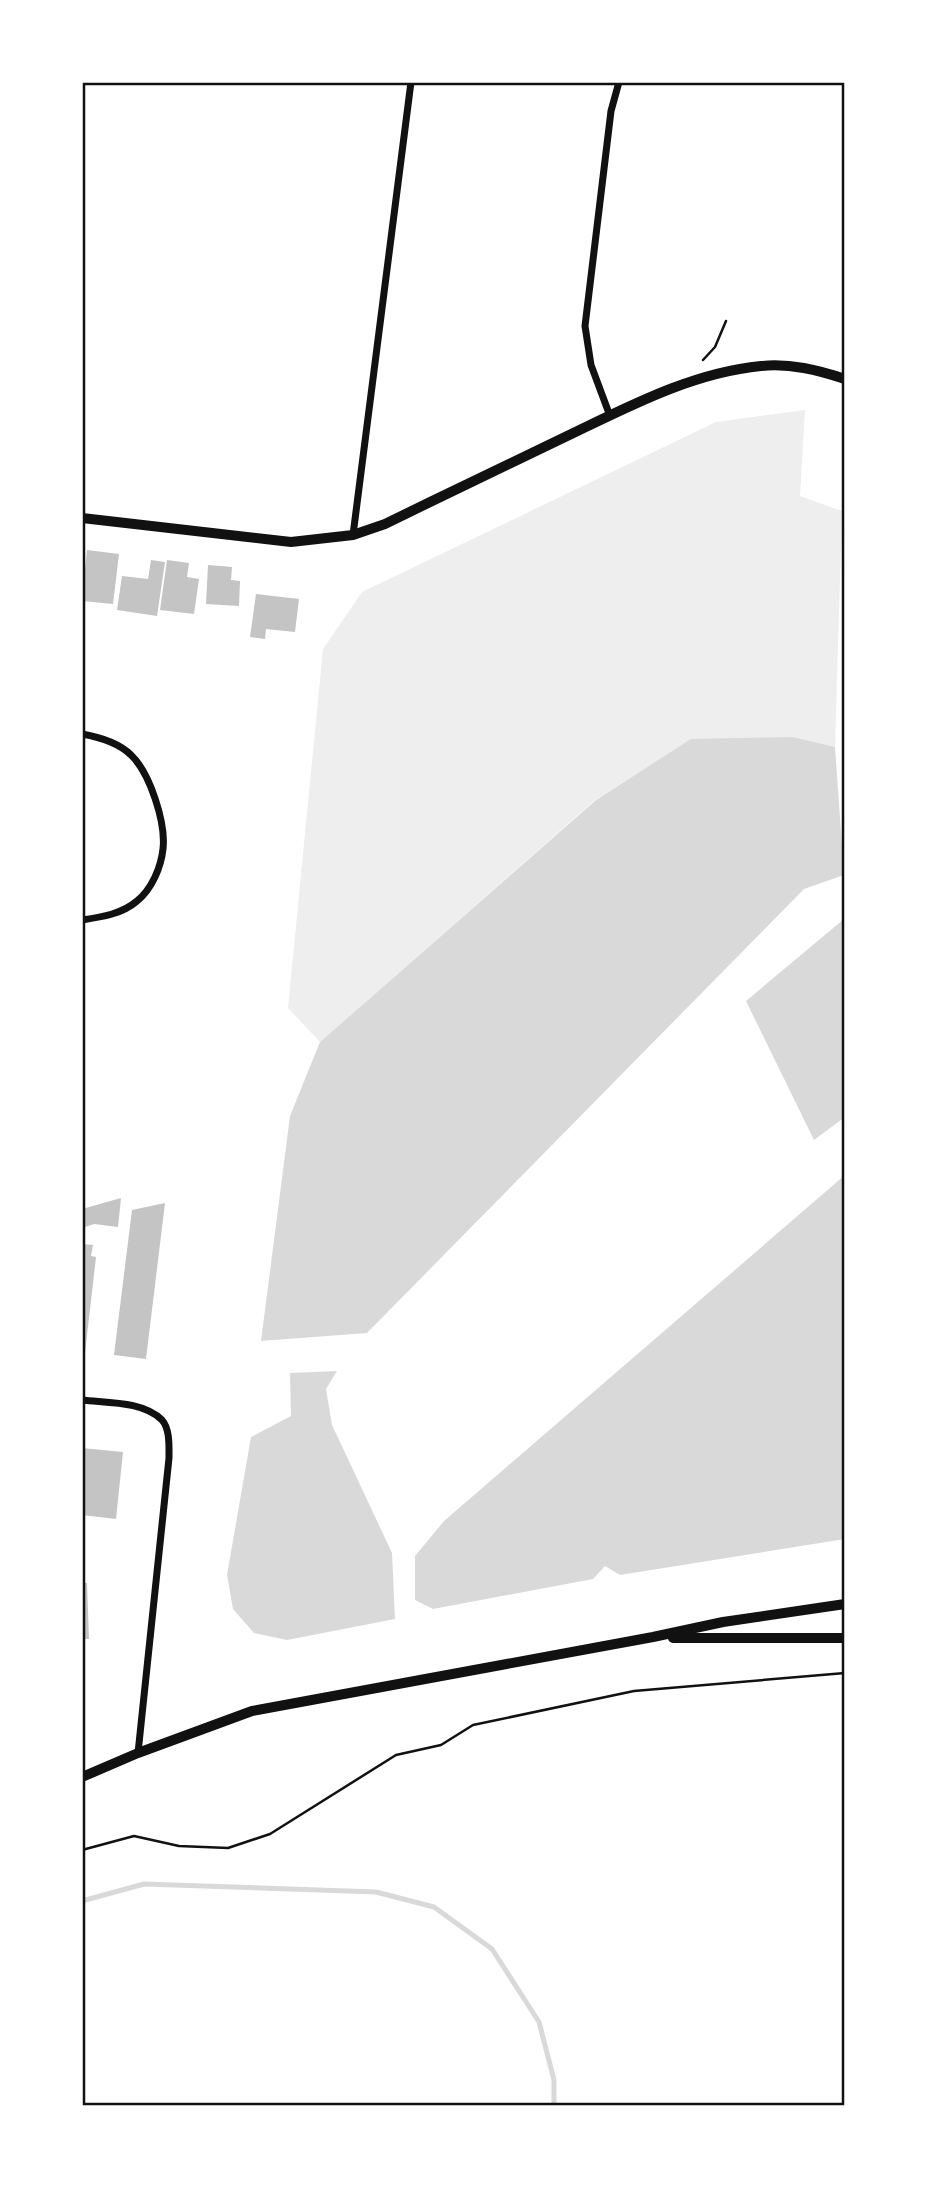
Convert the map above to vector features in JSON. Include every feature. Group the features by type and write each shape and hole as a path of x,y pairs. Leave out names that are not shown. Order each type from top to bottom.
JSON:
{"main road":[{"path":"82,1777 138,1753 252,1711 723,1622 845,1604"},
{"path":"653,1637 845,1638"}],"street":[{"path":"353,535 411,82"},
{"path":"610,415 591,365 585,326 611,111 619,82"},
{"path":"82,518 291,542 353,535 385,524 610,415 689,381 725,371 764,365 802,367 845,379"},
{"path":"82,734 112,742 140,764 151,786 164,846 161,862 150,887 139,900 120,912 82,919"},
{"path":"82,1400 141,1407 162,1421 168,1434 168,1471 138,1753"}],"path":[{"path":"703,360 715,347 726,321"},
{"path":"82,1850 134,1836 179,1846 228,1849 270,1834 396,1755 441,1745 473,1725 634,1691 845,1673"}],"shaded area":[{"path":"805,410 800,496 842,511 835,747 793,737 691,740 595,800 320,1042 288,1008 323,649 362,592 716,422"},
{"path":"793,737 835,747 844,875 804,889 367,1333 261,1341 290,1116 320,1042 596,800 691,739"},
{"path":"844,919 845,1117 814,1140 746,1001"},
{"path":"845,1175 845,1539 620,1575 605,1566 593,1579 433,1609 415,1600 415,1556 444,1521"},
{"path":"337,1371 326,1389 332,1425 392,1553 395,1619 287,1640 254,1633 233,1609 227,1575 251,1437 291,1416 290,1373"}],"building":[{"path":"87,550 119,554 113,604 82,601"},
{"path":"151,560 165,562 157,616 117,610 122,576 148,579"},
{"path":"167,560 189,563 187,577 199,579 194,614 160,610"},
{"path":"208,565 232,567 231,580 240,581 239,606 206,604"},
{"path":"256,594 299,599 295,632 266,629 265,639 250,637"},
{"path":"121,1198 118,1227 94,1224 82,1228 82,1209"},
{"path":"165,1203 146,1359 114,1355 132,1210"},
{"path":"82,1244 93,1245 91,1256 96,1257 85,1353 82,1353"},
{"path":"82,1448 123,1452 116,1519 82,1515"},
{"path":"82,1583 87,1583 89,1639 82,1639"}],"waterway":[{"path":"82,1901 144,1884 376,1892 434,1907 492,1949 539,2022 554,2080 554,2106"}]}
